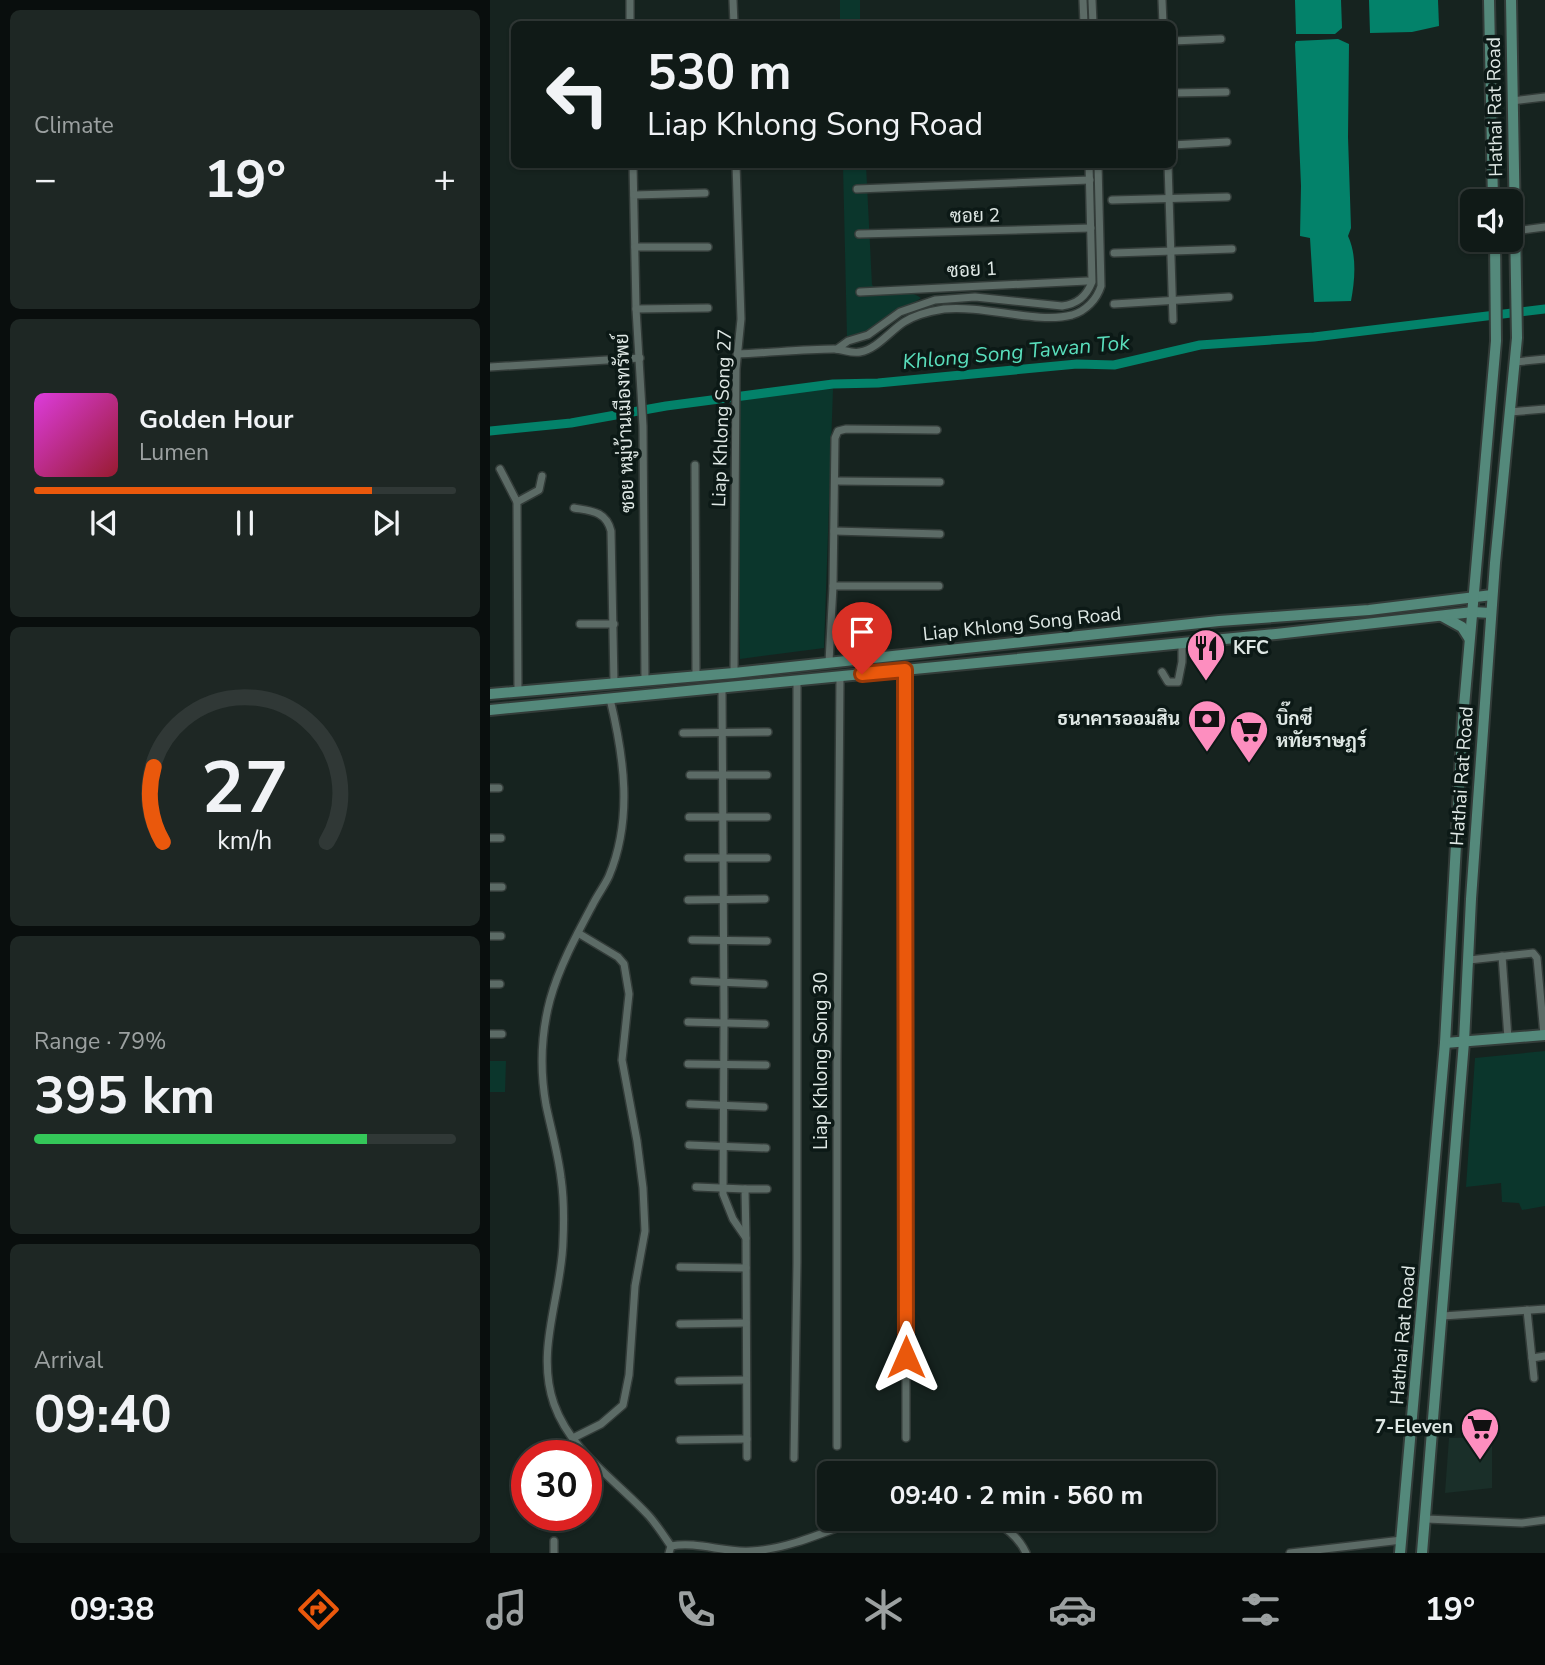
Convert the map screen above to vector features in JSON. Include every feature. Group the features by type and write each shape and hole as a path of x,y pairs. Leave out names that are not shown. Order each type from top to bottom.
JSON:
{"main road":[{"name":"Hathai Rat Road","path":"1489,0 1493,189"},
{"name":"Hathai Rat Road","path":"1511,0 1514,189"},
{"name":"Hathai Rat Road","path":"1401,1553 1445,1043 1453,870 1469,638 1496,341 1495,252"},
{"name":"Hathai Rat Road","path":"1422,1553 1464,1042 1492,595 1517,338 1516,252"},
{"path":"1450,601 1476,580"},
{"name":"Liap Khlong Song Road","path":"490,694 734,673 1232,620 1369,610 1492,595"},
{"name":"Liap Khlong Song Road","path":"490,710 1056,656 1473,612 1491,613"},
{"path":"1442,616 1462,627 1469,638"},
{"path":"1054,638 1056,656"},
{"path":"1445,1043 1544,1035"}],"street":[{"path":"630,0 631,21"},
{"path":"733,0 734,21"},
{"path":"1083,0 1084,21"},
{"path":"1092,0 1093,21"},
{"path":"1162,0 1163,21"},
{"path":"1176,41 1221,39"},
{"path":"1176,93 1226,92"},
{"path":"1512,101 1545,97"},
{"path":"1176,145 1227,142"},
{"name":"ซอย หมู่บ้านเมืองทรัพย์","path":"633,168 636,309 643,426 645,681"},
{"name":"Liap Khlong Song 27","path":"734,673 737,354 741,319 736,168"},
{"path":"836,349 848,341 868,335 900,312 935,300 975,297 1062,306 1076,303 1086,294 1093,282 1089,168"},
{"path":"737,354 836,349 851,352 869,349 905,321 943,309 981,309 1038,316 1061,316 1082,311 1095,298 1101,280 1098,168"},
{"path":"1168,168 1173,320"},
{"path":"858,189 1090,180"},
{"path":"634,195 705,193"},
{"path":"1112,200 1227,197"},
{"path":"1523,230 1545,227"},
{"name":"ซอย 2","path":"859,234 1091,229"},
{"path":"635,247 708,247"},
{"path":"1114,253 1232,249"},
{"name":"ซอย 1","path":"860,292 1087,281"},
{"path":"974,286 975,297"},
{"path":"1114,304 1229,297"},
{"path":"981,309 984,299"},
{"path":"636,309 708,308"},
{"path":"900,312 905,321"},
{"path":"490,367 639,358"},
{"path":"1515,362 1545,359"},
{"path":"1510,412 1545,409"},
{"path":"829,662 835,438 838,431 937,430"},
{"path":"695,465 696,676"},
{"path":"500,469 517,502 518,692"},
{"path":"517,502 539,490 542,476"},
{"path":"835,481 940,482"},
{"path":"574,508 597,512 609,522 614,684"},
{"path":"834,531 940,534"},
{"path":"833,586 939,586"},
{"path":"580,624 614,624"},
{"path":"1162,673 1168,682 1178,682 1182,643"},
{"path":"905,670 906,1437"},
{"name":"Liap Khlong Song 30","path":"837,1446 840,676"},
{"path":"794,1458 797,1263 797,680"},
{"path":"722,688 723,1194 733,1219 746,1238"},
{"path":"610,699 620,738 625,801 618,851 608,877 578,933 550,998 545,1020 543,1057 546,1105 561,1178 564,1221 562,1269 549,1338 548,1376 554,1403 573,1438 593,1465 649,1516 670,1549 684,1544 751,1552 829,1531"},
{"path":"683,733 768,732"},
{"path":"690,775 767,775"},
{"path":"490,788 499,788"},
{"path":"689,817 767,817"},
{"path":"490,838 501,838"},
{"path":"688,858 767,858"},
{"path":"490,887 502,887"},
{"path":"688,900 765,899"},
{"path":"573,1438 601,1424 623,1405 629,1375 635,1286 645,1231 640,1161 622,1060 629,993 624,964 618,957 578,933"},
{"path":"490,936 501,936"},
{"path":"692,940 767,941"},
{"path":"1469,960 1533,953 1537,958 1544,1035"},
{"path":"1502,956 1508,1038"},
{"path":"694,981 764,984"},
{"path":"490,984 500,984"},
{"path":"688,1023 765,1024"},
{"path":"490,1034 502,1034"},
{"path":"688,1064 766,1065"},
{"path":"690,1104 764,1107"},
{"path":"689,1146 766,1148"},
{"path":"696,1187 767,1189"},
{"path":"744,1189 747,1457"},
{"path":"680,1267 746,1268"},
{"path":"1443,1316 1545,1309"},
{"path":"1527,1310 1534,1378"},
{"path":"680,1324 746,1323"},
{"path":"1532,1358 1545,1356"},
{"path":"679,1381 746,1380"},
{"path":"680,1440 747,1439"},
{"path":"1426,1519 1522,1523 1545,1520"},
{"path":"1009,1531 1021,1542 1026,1553"},
{"path":"1290,1553 1402,1540"},
{"path":"554,1541 554,1553"}],"shaded area":[{"path":"840,0 860,0 860,21 840,21"},
{"path":"1295,0 1341,0 1342,28 1335,34 1296,34"},
{"path":"1369,0 1438,0 1439,26 1412,32 1370,33"},
{"path":"1338,39 1349,44 1351,228 1348,236 1354,259 1353,285 1351,301 1314,302 1310,238 1300,236 1301,186 1295,44 1296,41"},
{"path":"843,168 866,168 872,285 883,291 909,293 921,298 866,333 847,337"},
{"path":"833,389 824,648 740,659 734,397"},
{"path":"1545,1051 1545,1206 1522,1210 1519,1203 1502,1202 1501,1183 1466,1187 1475,1058"},
{"path":"490,1061 506,1061 505,1092 490,1092"},
{"path":"1492,1437 1492,1488 1445,1493 1449,1438"}],"waterway":[{"name":"Khlong Song Tawan Tok","path":"490,431 571,423 666,406 833,384 878,383 1077,364 1114,365 1200,345 1314,337 1545,309"}],"place":[{"name":"KFC","path":"1206,682"},
{"name":"ธนาคารออมสิน","path":"1207,753"},
{"name":"บิ๊กซี หทัยราษฎร์","path":"1249,764"},
{"name":"7-Eleven","path":"1480,1461"}],"route":[{"path":"862,674 905,670 906,1357"}]}
